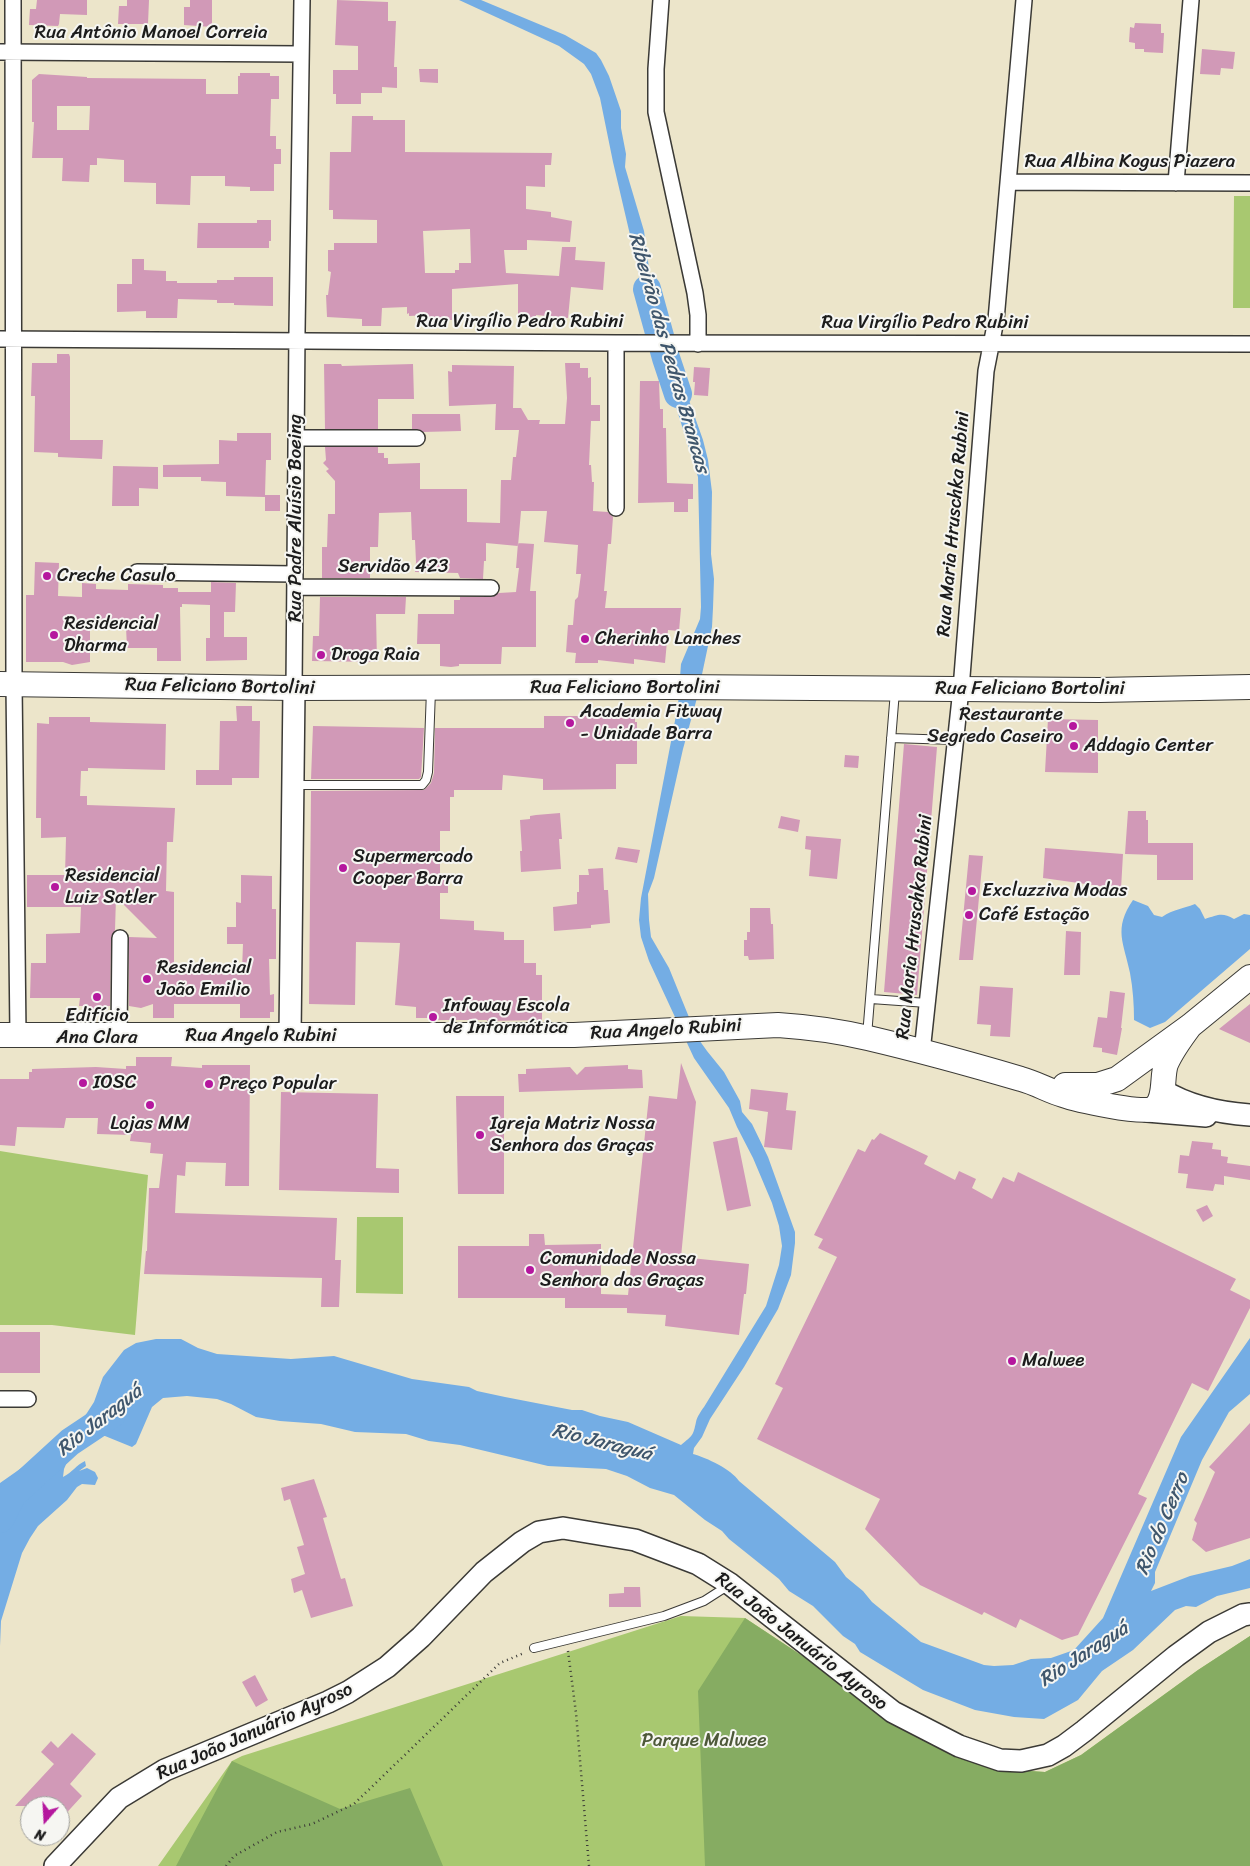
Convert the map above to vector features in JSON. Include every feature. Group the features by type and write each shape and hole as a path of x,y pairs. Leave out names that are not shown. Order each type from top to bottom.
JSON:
{"main road":[{"name":"Rua Feliciano Bortolini","path":"7,684 294,688 671,687 1100,690 1250,687"},
{"name":"Rua Padre Aluísio Boeing","path":"290,1036 294,688"},
{"path":"1037,1084 1086,1086 1107,1083 1117,1079 1190,1026 1250,977"},
{"name":"Rua Angelo Rubini","path":"9,1035 545,1035 778,1025 812,1027 922,1052 1037,1084 1066,1096 1123,1108 1144,1110"},
{"path":"1144,1110 1152,1109 1160,1102 1167,1062 1177,1043 1190,1026"},
{"path":"1228,1114 1215,1117 1144,1110 1133,1106 1128,1097 1128,1092 1132,1083 1147,1077 1156,1082 1162,1090 1190,1103 1228,1114 1250,1115"},
{"name":"Rua João Januário Ayroso","path":"55,1866 119,1798 165,1770 334,1699 387,1667 421,1637 484,1572 522,1542 539,1532 563,1528 635,1540 698,1564 730,1584 893,1712 959,1746 1000,1760 1022,1762 1048,1756 1084,1732 1161,1668 1209,1632 1250,1614"}],"street":[{"path":"9,1035 7,684 15,592 6,340 6,52 13,0"},
{"name":"Rua Padre Aluísio Boeing","path":"294,688 302,0"},
{"path":"661,0 656,77 656,112 693,285 698,315 698,344"},
{"name":"Rua Maria Hruschka Rubini","path":"922,1052 961,689 986,371 996,320 1024,0"},
{"path":"1176,183 1191,0"},
{"name":"Rua Antônio Manoel Correia","path":"6,52 301,54"},
{"name":"Rua Albina Kogus Piazera","path":"1009,182 1250,183"},
{"name":"Rua Virgílio Pedro Rubini","path":"6,340 698,344 1250,344"},
{"path":"616,343 616,508"},
{"path":"296,438 417,438"},
{"name":"Servidão 423","path":"137,572 491,588"},
{"path":"119,1036 120,938"},
{"path":"0,1399 28,1399"}],"lane":[{"path":"293,785 422,785 426,780 428,772 431,688"},
{"path":"867,1038 895,689"},
{"path":"891,738 955,740"},
{"path":"871,999 927,1003"},
{"path":"534,1648 664,1616 704,1601 730,1584"}],"path":[{"path":"566,1639 576,1714 589,1866"},
{"path":"226,1866 234,1856 277,1832 312,1824 354,1804 500,1664 534,1648"}],"green space":[{"path":"1234,196 1250,196 1250,308 1233,308"},
{"path":"0,1151 148,1175 135,1335 52,1325 0,1325"},
{"path":"357,1217 403,1217 403,1294 356,1293"},
{"name":"Parque Malwee","path":"681,1616 745,1618 916,1731 1000,1769 1045,1772 1081,1755 1198,1670 1250,1636 1250,1866 158,1866 232,1761 242,1756"},
{"path":"745,1618 916,1731 1000,1769 1045,1772 1081,1755 1198,1670 1250,1636 1250,1866 705,1866 698,1691"},
{"path":"232,1761 340,1809 410,1788 443,1866 176,1866"}],"water":[{"path":"459,0 481,0 565,35 596,53 601,60 609,76 621,111 621,128 626,154 625,167 644,231 650,276 662,326 651,326 600,98 591,74 584,64 559,46"},
{"name":"Rio do Cerro","path":"658,358 674,358 703,440 708,460 712,492 711,554 714,579 712,627 654,878 648,894 651,937 669,968 697,1037 724,1072 740,1101 742,1112 752,1124 768,1157 795,1232 791,1275 778,1309 744,1367 710,1419 702,1437 694,1448 693,1454 712,1461 730,1472 835,1562 846,1577 863,1591 872,1602 921,1642 984,1665 1013,1665 1031,1659 1051,1658 1074,1650 1103,1618 1181,1437 1250,1338 1250,1394 1229,1412 1202,1460 1155,1572 1155,1583 1151,1591 1190,1576 1232,1566 1250,1559 1250,1588 1217,1596 1196,1607 1186,1606 1175,1610 1133,1650 1102,1671 1078,1700 1044,1719 1014,1717 975,1710 923,1690 860,1652 855,1644 843,1636 813,1606 789,1591 779,1579 729,1539 722,1531 674,1495 650,1488 627,1476 606,1469 548,1466 460,1445 429,1441 406,1434 355,1432 321,1424 256,1417 217,1399 187,1396 163,1398 152,1407 136,1444 132,1447 105,1436 78,1435 75,1440 69,1441 68,1444 72,1445 73,1448 64,1469 63,1477 85,1461 86,1466 79,1471 87,1468 95,1472 98,1478 95,1485 82,1484 77,1487 67,1500 38,1526 30,1538 22,1553 1,1621 0,1646 0,1483 30,1462 85,1416 94,1402 103,1377 124,1350 136,1343 156,1339 181,1339 198,1348 217,1354 291,1359 334,1356 412,1379 469,1387 477,1391 505,1397 572,1410 582,1410 628,1422 681,1445 692,1435 699,1414 766,1306 779,1265 782,1246 779,1226 772,1203 729,1108 694,1058 649,961 641,937 639,920 641,898 678,705 681,664 700,619 701,607 698,477 671,391"},
{"path":"1133,900 1148,906 1154,915 1162,917 1195,904 1205,919 1220,915 1226,915 1234,919 1244,914 1250,915 1250,949 1165,1022 1150,1028 1134,1020 1131,979 1123,944 1123,919"}],"building":[{"path":"37,0 87,0 87,15 60,14 58,26 29,25 30,9 36,9"},
{"path":"127,0 149,0 148,24 118,24 119,6 127,6"},
{"path":"190,0 212,0 212,27 184,25 184,7 190,7"},
{"path":"337,0 388,2 388,21 396,21 394,67 397,67 397,88 382,87 382,93 361,93 361,104 336,104 336,94 333,94 333,70 358,70 358,46 335,45"},
{"path":"1135,23 1161,24 1161,33 1164,33 1163,53 1144,52 1144,49 1135,49 1135,43 1129,42 1130,27 1134,28"},
{"path":"1202,49 1235,52 1233,69 1221,68 1220,75 1200,74"},
{"path":"419,69 438,69 438,83 420,82"},
{"path":"240,73 270,73 270,76 279,76 279,99 271,99 270,136 276,136 276,149 281,149 281,164 274,164 274,191 250,191 250,187 225,186 225,176 191,176 190,205 156,204 156,183 124,182 124,160 97,158 97,165 90,165 89,182 62,181 63,158 32,158 34,122 32,122 32,80 39,74 87,78 206,79 206,94 238,94 238,76 240,76","holes":["57,106 90,106 89,130 57,130"]},
{"path":"352,116 373,116 373,120 405,120 405,152 552,153 551,165 545,165 545,187 526,186 526,209 551,212 551,217 572,221 570,242 527,240 527,250 504,250 506,273 559,276 562,247 576,247 575,260 605,262 603,290 571,287 568,318 536,315 536,319 518,320 518,284 452,289 452,320 429,320 429,315 409,316 409,313 407,314 407,307 382,308 381,326 362,326 362,319 327,317 326,295 328,295 331,272 328,271 328,250 334,250 334,243 377,243 377,220 333,219 333,210 329,210 330,152 351,152","holes":["470,229 471,263 459,263 459,270 455,270 455,273 425,273 423,231"]},
{"path":"257,220 271,220 269,248 197,248 198,223 257,223"},
{"path":"132,259 144,259 144,270 166,271 166,281 177,281 177,283 217,283 217,280 234,280 234,277 273,277 273,306 234,305 234,303 217,303 217,300 178,299 177,318 146,318 146,311 117,312 117,284 132,284"},
{"path":"57,354 69,354 70,357 70,440 103,440 102,459 58,457 58,453 34,452 35,396 31,396 32,363 57,363"},
{"path":"565,363 580,363 580,368 588,368 588,378 591,377 591,405 600,405 600,421 591,421 589,465 591,465 592,482 594,482 593,511 608,512 613,517 611,544 608,544 604,591 607,591 605,608 681,608 679,631 668,630 665,663 634,659 634,664 598,660 598,663 575,663 576,653 566,652 568,625 573,625 575,600 578,597 581,574 576,574 578,545 544,542 547,511 521,511 518,546 486,543 483,579 460,578 458,573 415,572 415,540 412,540 411,512 379,513 378,547 370,547 370,578 322,578 322,547 327,547 328,514 335,514 335,481 326,471 329,469 323,463 326,460 325,447 378,447 378,453 384,453 384,458 388,458 388,464 420,463 420,489 467,489 467,522 500,523 501,480 511,480 513,457 516,457 519,430 495,430 496,404 449,406 448,371 452,372 452,365 514,366 513,408 521,408 528,420 540,420 539,424 565,424 567,398"},
{"path":"324,364 341,364 342,366 413,364 414,399 378,399 378,429 325,429"},
{"path":"694,367 710,368 708,396 694,395"},
{"path":"640,381 659,381 660,409 663,409 663,428 666,428 667,483 693,484 693,499 688,499 688,512 674,512 674,502 638,503"},
{"path":"412,414 460,414 461,431 423,432 412,429"},
{"path":"237,433 271,433 271,460 266,460 265,495 280,495 280,511 265,511 265,497 226,496 226,482 201,481 201,477 163,477 163,465 219,464 219,440 237,441"},
{"path":"113,466 158,467 158,489 139,488 139,506 112,506"},
{"path":"518,543 534,544 530,591 536,591 536,647 502,647 501,664 440,666 440,644 417,644 418,614 454,614 454,600 460,600 460,597 491,597 499,593 516,592 519,568 516,568"},
{"path":"35,562 59,563 58,596 82,597 82,583 96,584 96,589 128,590 128,584 163,585 163,588 178,588 178,592 211,592 211,582 236,583 235,612 224,612 224,637 247,637 247,660 206,661 206,638 210,638 210,605 182,604 182,607 180,607 181,661 157,661 157,648 127,648 126,627 90,626 90,662 72,665 63,662 26,662 26,595 34,595"},
{"path":"320,597 406,597 405,614 376,614 377,662 312,661 313,636 319,636"},
{"path":"236,706 252,706 252,721 260,721 259,778 232,778 232,785 196,785 196,770 219,770 220,721 237,721"},
{"path":"544,716 635,717 635,722 637,722 637,764 616,764 616,789 543,790 543,779 503,775 502,790 454,790 454,797 450,797 450,831 440,831 440,876 448,876 448,893 440,893 440,919 474,921 474,930 504,932 504,940 524,940 524,963 536,963 536,975 542,975 542,1020 487,1021 416,1018 416,1007 395,1005 400,943 356,942 355,1005 309,1004 311,791 424,790 431,783 434,773 435,728 544,728"},
{"path":"49,717 90,717 90,722 166,724 165,770 88,768 88,771 81,771 80,796 87,796 87,805 175,808 173,842 167,842 166,891 174,892 174,972 242,970 243,944 227,944 227,927 236,927 236,902 241,903 241,875 272,876 272,909 276,909 276,959 269,959 270,995 274,994 274,1012 270,1012 270,1018 240,1018 240,1004 174,1004 174,1018 153,1018 153,1004 141,1008 129,1006 129,937 157,938 116,897 115,930 111,938 110,1006 105,1006 105,1010 88,1010 88,1006 79,1006 80,998 30,998 31,963 46,963 46,934 80,933 81,907 27,907 27,875 65,875 66,837 41,838 41,818 36,818 37,723 49,724"},
{"name":"Addagio Center","path":"1048,719 1098,720 1098,773 1045,772"},
{"path":"313,726 424,728 421,777 419,779 311,779"},
{"path":"904,744 937,747 917,995 884,992"},
{"path":"845,755 859,756 858,768 844,767"},
{"path":"1128,811 1146,811 1148,843 1193,843 1193,880 1157,880 1157,855 1125,854"},
{"path":"560,813 562,839 559,839 561,869 521,872 520,820 530,819 530,816"},
{"path":"781,816 800,820 798,832 778,828"},
{"path":"806,836 841,839 837,879 809,876 811,850 805,849"},
{"path":"618,847 640,850 637,863 615,859"},
{"path":"1045,848 1123,854 1121,889 1043,878"},
{"path":"969,855 983,856 973,960 959,960"},
{"path":"603,868 604,890 608,890 610,923 591,925 591,928 554,931 553,907 577,904 579,875 589,875 588,869"},
{"path":"750,908 770,908 771,924 773,924 774,959 749,960 748,956 744,956 744,940 747,940 747,932 750,932"},
{"path":"1066,931 1081,932 1080,975 1064,975"},
{"path":"980,986 1013,988 1010,1037 990,1036 991,1025 977,1024"},
{"path":"1110,991 1125,993 1122,1028 1117,1055 1102,1052 1102,1048 1093,1047 1098,1017 1107,1018"},
{"path":"1250,1004 1250,1043 1219,1029"},
{"path":"136,1057 172,1057 171,1066 202,1068 202,1065 250,1065 249,1186 225,1186 226,1163 186,1162 185,1176 177,1175 175,1213 337,1218 335,1260 341,1260 339,1307 321,1307 322,1278 144,1274 147,1251 149,1188 159,1188 163,1154 150,1153 151,1143 130,1141 131,1135 97,1134 98,1118 66,1118 64,1128 17,1127 15,1146 0,1145 0,1079 29,1079 29,1072 32,1072 32,1069 96,1067 126,1069 126,1066 136,1066"},
{"path":"681,1063 696,1102 681,1257 749,1264 739,1335 665,1326 666,1315 627,1313 627,1308 565,1308 565,1298 458,1298 458,1246 529,1246 529,1234 544,1234 545,1245 601,1244 601,1294 628,1295 649,1096 677,1099"},
{"path":"628,1065 628,1069 642,1070 643,1088 519,1092 518,1074 526,1074 526,1069 570,1067 577,1075 585,1067"},
{"path":"751,1089 788,1093 786,1110 796,1111 792,1150 764,1147 768,1112 749,1109"},
{"path":"281,1092 378,1094 376,1168 399,1169 399,1193 279,1190"},
{"name":"Igreja Matriz Nossa Senhora das Graças","path":"456,1096 504,1096 504,1194 458,1194"},
{"path":"880,1133 928,1156 924,1164 955,1180 959,1171 976,1179 972,1188 992,1199 1003,1177 1014,1182 1018,1172 1236,1279 1230,1290 1250,1300 1250,1308 1208,1391 1192,1383 1138,1494 1147,1498 1078,1635 1062,1640 1020,1619 1016,1628 984,1612 982,1615 920,1585 865,1529 880,1499 757,1439 783,1388 775,1384 837,1257 818,1248 823,1239 814,1235 858,1149 865,1152 872,1139 874,1140"},
{"path":"737,1137 751,1206 727,1211 713,1142"},
{"path":"1192,1141 1213,1143 1212,1149 1221,1150 1221,1156 1228,1157 1227,1163 1250,1166 1250,1180 1224,1176 1224,1185 1215,1184 1213,1191 1186,1188 1188,1174 1178,1173 1180,1155 1189,1156"},
{"path":"1207,1205 1213,1216 1203,1222 1196,1210"},
{"path":"0,1332 40,1332 40,1373 0,1373"},
{"path":"1250,1423 1250,1538 1206,1552 1192,1540 1197,1523 1194,1520 1215,1472 1209,1467"},
{"path":"314,1479 327,1517 323,1518 341,1579 345,1578 353,1606 311,1618 302,1590 294,1593 291,1579 305,1574 297,1547 304,1545 290,1499 284,1501 281,1488"},
{"path":"624,1587 640,1587 641,1607 609,1607 609,1594 624,1593"},
{"path":"255,1675 268,1700 256,1707 242,1682"},
{"path":"72,1733 96,1754 70,1784 82,1796 70,1809 70,1796 24,1796 54,1764 41,1752 51,1741 58,1748"}],"waterway":[{"name":"Ribeirão das Pedras Brancas","path":"647,289 678,394"},
{"name":"Rio Jaraguá","path":"0,1519 12,1495 70,1442 112,1414"}],"place":[{"name":"Creche Casulo","path":"47,576"},
{"name":"Residencial Dharma","path":"54,635"},
{"name":"Cherinho Lanches","path":"585,639"},
{"name":"Droga Raia","path":"321,655"},
{"name":"Academia Fitway - Unidade Barra","path":"570,723"},
{"name":"Restaurante Segredo Caseiro","path":"1073,726"},
{"name":"Addagio Center","path":"1074,746"},
{"name":"Supermercado Cooper Barra","path":"343,868"},
{"name":"Residencial Luiz Satler","path":"55,887"},
{"name":"Excluzziva Modas","path":"972,891"},
{"name":"Café Estação","path":"969,915"},
{"name":"Residencial João Emilio","path":"147,979"},
{"name":"Edifício Ana Clara","path":"97,997"},
{"name":"Infoway Escola de Informática","path":"433,1017"},
{"name":"IOSC","path":"83,1083"},
{"name":"Preço Popular","path":"209,1084"},
{"name":"Lojas MM","path":"150,1105"},
{"name":"Igreja Matriz Nossa Senhora das Graças","path":"480,1135"},
{"name":"Comunidade Nossa Senhora das Graças","path":"530,1270"},
{"name":"Malwee","path":"1012,1361"}]}
